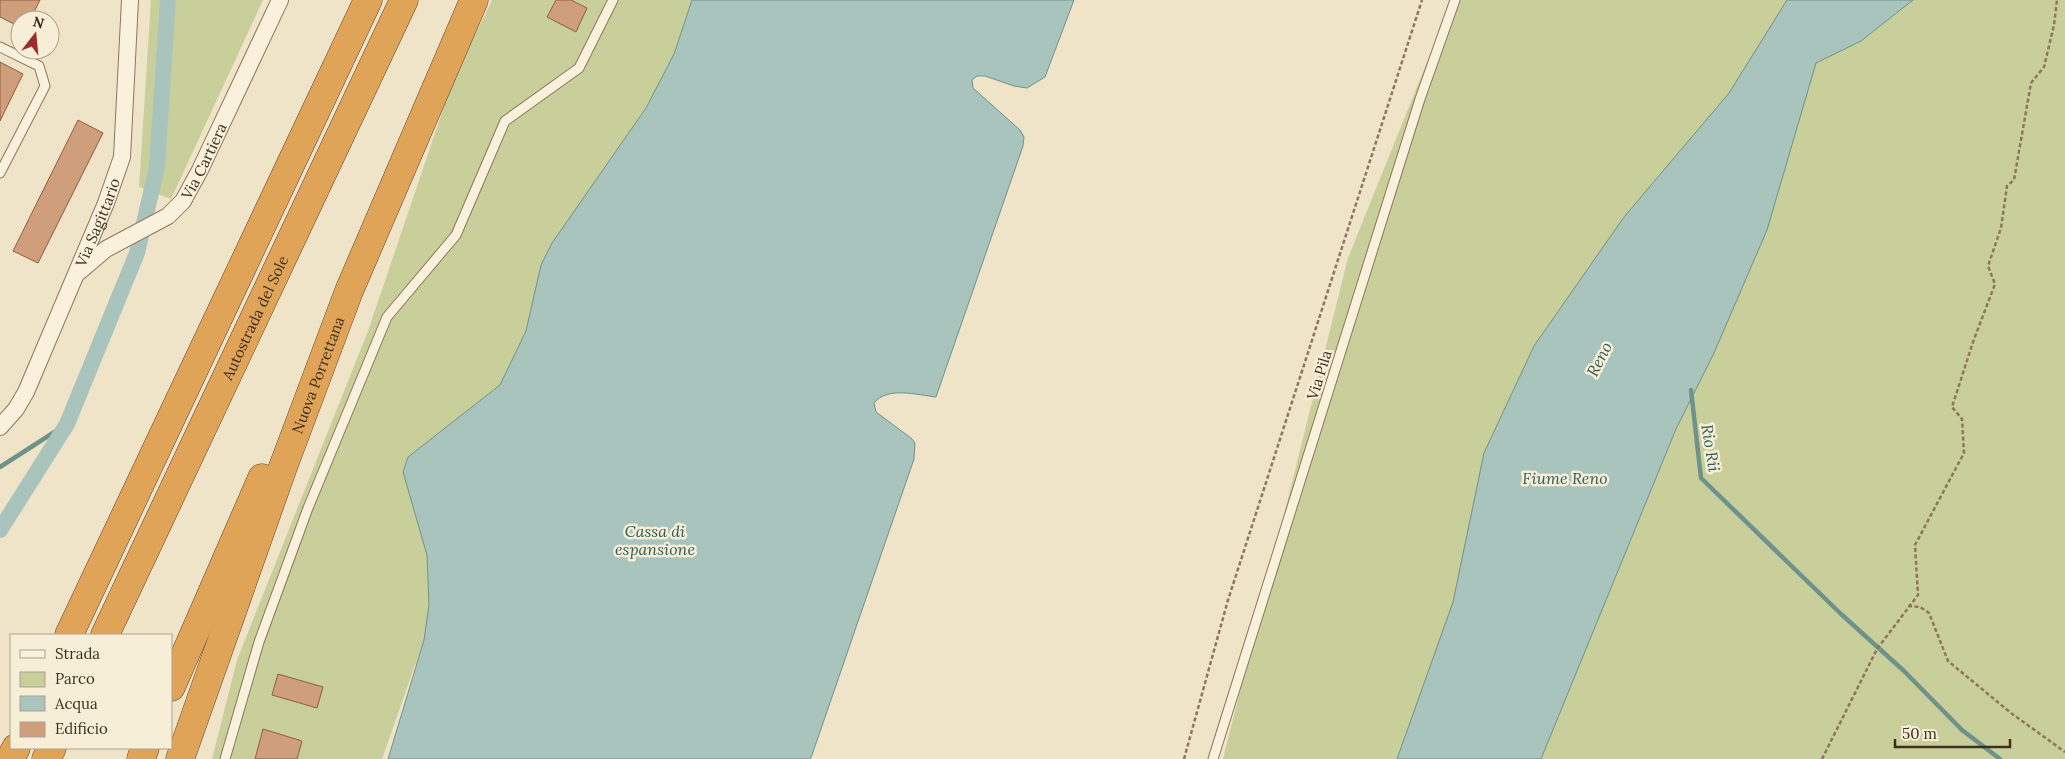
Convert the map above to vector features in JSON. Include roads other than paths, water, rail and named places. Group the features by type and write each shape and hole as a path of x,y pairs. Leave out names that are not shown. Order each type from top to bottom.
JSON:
{"highway":[{"path":"68,634 368,0"},
{"name":"Autostrada del Sole","path":"105,634 404,0"},
{"name":"Nuova Porrettana","path":"180,759 283,467 350,291 474,0"},
{"path":"172,685 285,426 350,291"}],"street":[{"name":"Via Sagittario","path":"0,427 16,409 26,392 106,203 122,157 130,0"},
{"name":"Via Cartiera","path":"76,275 106,249 168,216 183,201 200,170 280,0"}],"lane":[{"path":"226,759 265,624 308,508 388,317 456,236 505,121 579,68 613,0"},
{"name":"Via Pila","path":"1212,759 1420,99 1455,0"},
{"path":"0,47 39,66 44,86 0,173"}],"water":[{"name":"Cassa di espansione","path":"692,0 1074,0 1045,77 1027,88 1014,86 985,76 977,76 972,80 973,88 1020,130 1024,137 1023,146 936,397 895,393 880,398 874,403 876,412 915,443 914,459 812,755 810,759 388,759 424,640 429,605 427,555 403,472 408,457 500,385 526,331 541,265 552,243 646,108 674,54"},
{"name":"Fiume Reno","path":"1787,0 1913,0 1861,41 1816,63 1767,230 1714,353 1676,429 1541,759 1397,759 1453,602 1484,453 1534,346 1624,217 1729,93"}],"waterway":[{"path":"0,530 67,424 137,253 157,167 168,0"},
{"name":"Rio Rii","path":"1691,390 1701,478 1841,614 1904,671 1962,730 2000,759"},
{"path":"0,467 67,424"}],"water label":[{"name":"Reno","path":"1599,359"}]}
